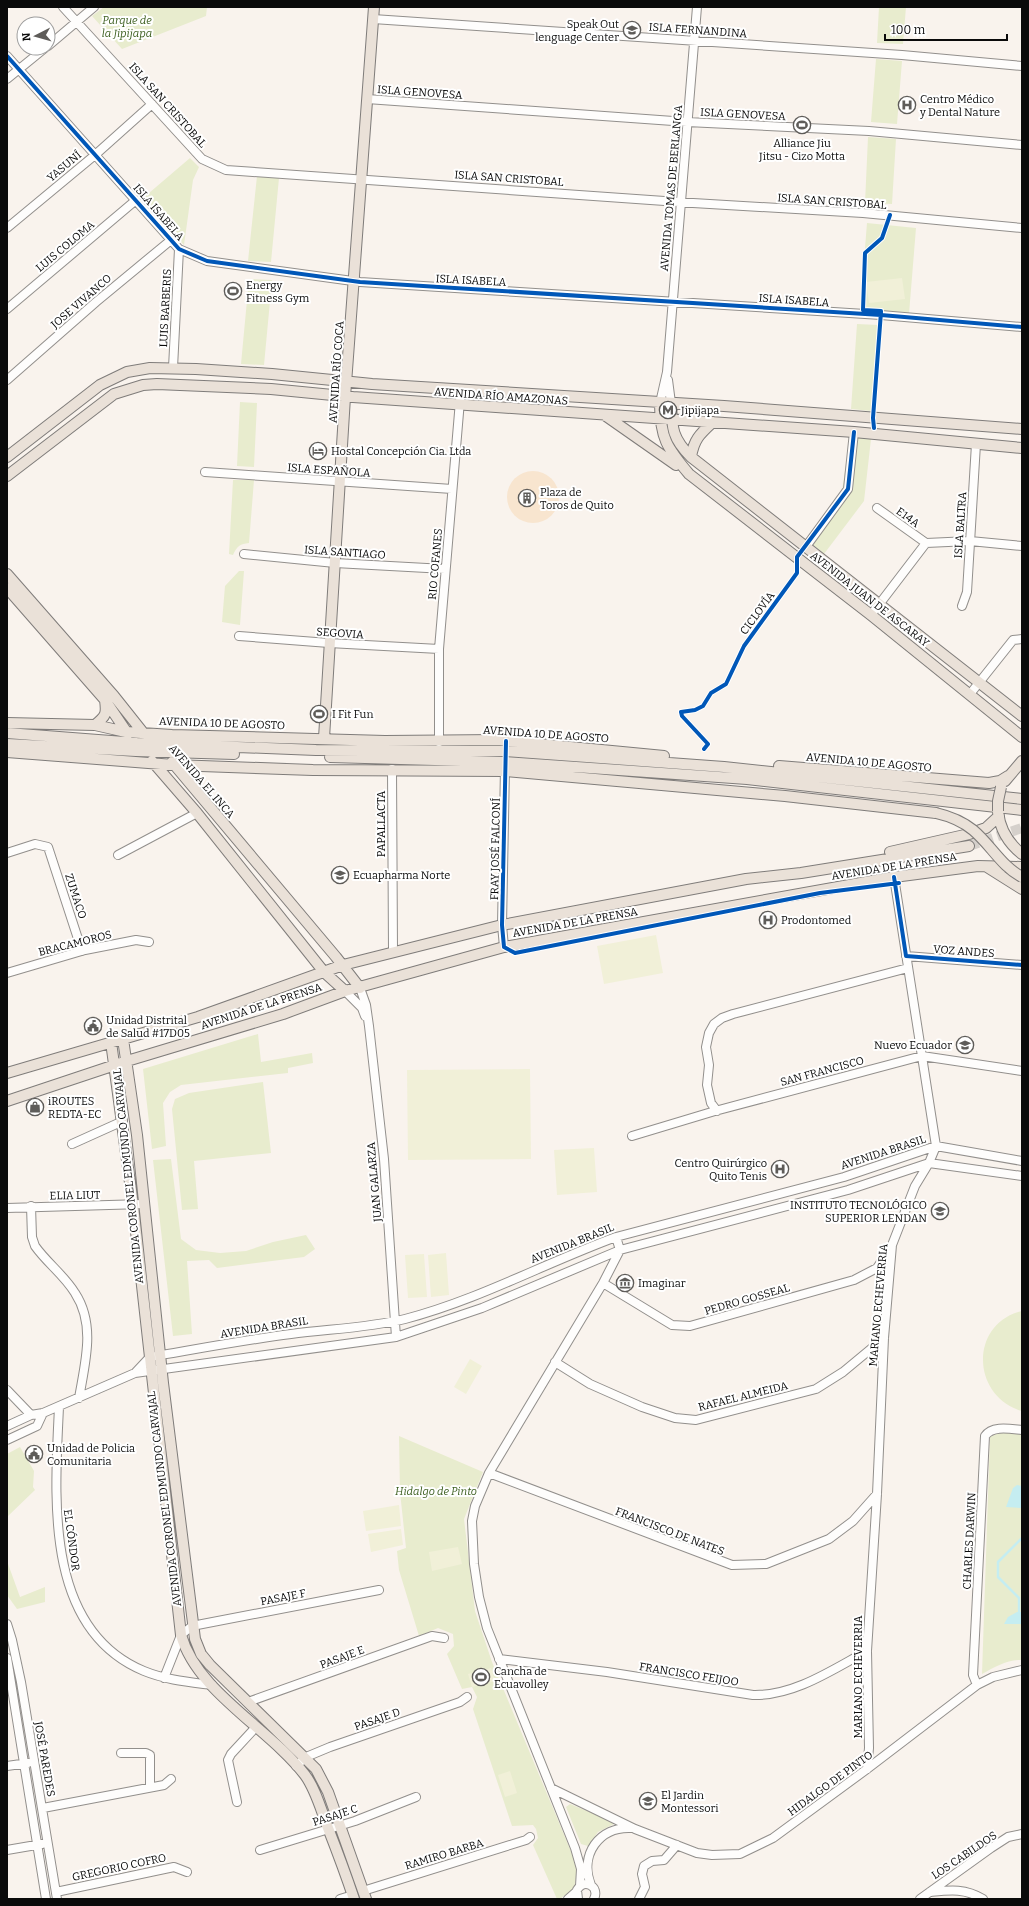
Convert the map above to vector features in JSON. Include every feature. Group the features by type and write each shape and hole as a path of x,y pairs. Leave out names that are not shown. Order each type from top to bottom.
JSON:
{"main road":[{"name":"AVENIDA RÍO COCA","path":"324,738 346,382 374,7"},
{"name":"AVENIDA RÍO AMAZONAS","path":"7,456 81,398 114,377 139,369 173,368 272,374 346,382 724,406 1022,429"},
{"path":"196,369 196,384"},
{"name":"AVENIDA RÍO AMAZONAS","path":"7,476 114,394 143,385 196,384 271,389 345,397 854,432 1022,448"},
{"name":"AVENIDA JUAN DE ASCARAY","path":"660,402 660,419 665,442 672,454 689,474 872,614 1022,736"},
{"name":"AVENIDA JUAN DE ASCARAY","path":"671,403 672,420 678,443 691,457 805,548 880,604 1022,716"},
{"path":"604,415 647,443 689,474"},
{"path":"691,457 693,444 699,435 713,422"},
{"name":"AVENIDA EL INCA","path":"7,574 114,696 142,733 174,764 343,965 360,988"},
{"path":"7,588 105,700 126,732 197,813 324,972 345,991"},
{"path":"95,725 104,718 107,710 105,700"},
{"name":"AVENIDA 10 DE AGOSTO","path":"7,723 95,725 126,732 142,733 439,742 498,740 714,761 989,783 1000,781 1008,776"},
{"name":"AVENIDA 10 DE AGOSTO","path":"7,733 140,747"},
{"name":"AVENIDA 10 DE AGOSTO","path":"7,744 316,750 505,760 724,767 1022,799"},
{"name":"AVENIDA 10 DE AGOSTO","path":"7,752 154,763 313,770 392,769 505,760 747,779 1022,810"},
{"name":"AVENIDA 10 DE AGOSTO","path":"505,760 785,796 936,813 951,818 972,829 1004,865 1022,877"},
{"name":"AVENIDA 10 DE AGOSTO","path":"1022,761 1008,776 1002,787 998,801 998,814 1006,836 1022,854"},
{"path":"747,779 785,796"},
{"name":"AVENIDA DE LA PRENSA","path":"7,1073 198,1017 343,965 502,925 632,899 762,877 957,838 986,828 998,814"},
{"name":"AVENIDA DE LA PRENSA","path":"762,877 801,873 969,846"},
{"path":"985,866 1022,889"},
{"name":"AVENIDA DE LA PRENSA","path":"7,1101 128,1061 283,1014 345,991 504,947 894,877 985,866 1022,867"},
{"name":"AVENIDA CORONEL EDMUNDO CARVAJAL","path":"123,1039 128,1061 143,1204 156,1370 181,1635 185,1648 192,1662 212,1685 305,1775 316,1797 354,1897"},
{"name":"AVENIDA CORONEL EDMUNDO CARVAJAL","path":"111,1042 116,1065 133,1205 155,1356"},
{"name":"AVENIDA CORONEL EDMUNDO CARVAJAL","path":"156,1370 195,1640 202,1654 210,1665 306,1757 316,1769 328,1792 364,1895"}],"street":[{"name":"ISLA SAN CRISTOBAL","path":"63,7 202,159 226,170 361,178 680,202 863,213 1022,228"},
{"path":"56,40 94,7"},
{"name":"AVENIDA TOMAS DE BERLANGA","path":"660,402 667,372 697,7"},
{"name":"ISLA FERNANDINA","path":"373,19 902,55 1022,66"},
{"name":"ISLA ISABELA","path":"7,56 179,249 207,261 354,281 881,315 1022,327"},
{"path":"7,79 35,56"},
{"name":"ISLA GENOVESA","path":"367,99 688,122 869,131 1022,145"},
{"name":"YASUNÍ","path":"7,228 95,155 152,104"},
{"name":"LUIS COLOMA","path":"7,309 136,200"},
{"name":"JOSE VIVANCO","path":"7,380 96,302 171,240"},
{"name":"LUIS BARBERIS","path":"173,368 179,249"},
{"name":"AVENIDA TOMAS DE BERLANGA","path":"667,372 671,403"},
{"name":"RIO COFANES","path":"439,742 439,649 461,389"},
{"path":"805,548 848,490 854,432"},
{"name":"ISLA BALTRA","path":"962,606 966,592 976,444"},
{"name":"ISLA ESPAÑOLA","path":"205,472 452,489"},
{"name":"E14A","path":"877,508 926,543"},
{"path":"872,614 926,543 970,541 1022,546"},
{"name":"ISLA SANTIAGO","path":"244,554 335,563 445,570"},
{"name":"SEGOVIA","path":"239,636 439,649"},
{"path":"970,694 1013,640 1022,639"},
{"path":"498,740 505,760"},
{"name":"FRAY JOSÉ FALCONÍ","path":"504,947 502,925 505,760"},
{"name":"PAPALLACTA","path":"392,769 393,952"},
{"path":"118,855 197,813"},
{"name":"ZUMACO","path":"7,853 35,844 48,847 82,951"},
{"path":"894,877 936,1146"},
{"name":"BRACAMOROS","path":"7,973 82,951 136,940 149,942"},
{"name":"VOZ ANDES","path":"906,956 1022,965"},
{"path":"717,1111 708,1096 709,1066 706,1047 709,1033 714,1024 722,1018 908,968"},
{"name":"JUAN GALARZA","path":"360,988 366,1005 369,1026 384,1159 396,1337"},
{"name":"JUAN GALARZA","path":"345,991 362,1008 369,1026"},
{"name":"SAN FRANCISCO","path":"632,1136 717,1111 922,1056 1022,1071"},
{"path":"72,1144 123,1121"},
{"name":"AVENIDA BRASIL","path":"155,1356 290,1334 395,1321 419,1315 476,1295 587,1247 616,1237 844,1177 936,1146 1022,1161"},
{"name":"MARIANO ECHEVERRIA","path":"867,1769 869,1748 867,1651 877,1494 884,1338 892,1245 915,1186 929,1163 936,1146"},
{"path":"7,1426 31,1415 43,1413 59,1407 135,1373 396,1337 482,1308 620,1250 835,1194 929,1163 1022,1176"},
{"name":"ELIA LIUT","path":"7,1208 31,1206 143,1204"},
{"path":"31,1206 32,1237 35,1246 76,1294 85,1314 88,1332 87,1353 79,1398"},
{"path":"578,1892 580,1863 487,1628 479,1597 474,1564 472,1521 475,1506 489,1473 603,1283 620,1250 616,1237"},
{"name":"PEDRO GOSSEAL","path":"603,1283 672,1325 690,1326 854,1280 877,1268 892,1245"},
{"path":"594,1262 605,1265 607,1275"},
{"name":"RAFAEL ALMEIDA","path":"555,1362 590,1384 642,1406 675,1418 696,1420 816,1389 843,1372 884,1338"},
{"path":"135,1373 155,1356"},
{"path":"7,1390 31,1415"},
{"name":"EL CÓNDOR","path":"59,1407 55,1492 61,1555 69,1589 85,1621 113,1652 143,1671 164,1678 212,1685"},
{"path":"7,1440 37,1426 43,1413"},
{"name":"CHARLES DARWIN","path":"976,1685 973,1675 985,1436 989,1431 995,1429 1022,1430"},
{"name":"FRANCISCO DE NATES","path":"489,1473 732,1565 766,1564 828,1539 853,1521 877,1494"},
{"name":"PASAJE F","path":"192,1626 379,1590"},
{"name":"JOSÉ PAREDES","path":"7,1624 21,1682 43,1808 56,1895"},
{"path":"164,1678 181,1635 192,1626"},
{"name":"PASAJE E","path":"248,1702 432,1636 444,1638"},
{"name":"FRANCISCO FEIJOO","path":"499,1659 607,1672 753,1695 764,1695 792,1688 811,1680 867,1651"},
{"name":"JOSÉ PAREDES","path":"7,1658 46,1899"},
{"name":"HIDALGO DE PINTO","path":"551,1788 635,1829 697,1853 728,1855 749,1851 773,1838 883,1757 976,1685 992,1677 1022,1670"},
{"path":"10,1683 21,1682"},
{"name":"PASAJE D","path":"296,1766 306,1757 460,1702 467,1697"},
{"path":"237,1802 228,1760 231,1754 256,1727"},
{"name":"MARIANO ECHEVERRIA","path":"869,1748 874,1756 883,1757"},
{"path":"121,1753 146,1753 150,1755 150,1787"},
{"path":"7,1766 34,1761"},
{"path":"43,1808 164,1785 171,1779"},
{"name":"PASAJE C","path":"260,1850 328,1830 416,1797"},
{"name":"HIDALGO DE PINTO","path":"596,1898 595,1889 591,1885 588,1877 587,1861 596,1843 599,1839 616,1829 635,1829"},
{"name":"LOS CABILDOS","path":"920,1899 997,1845 1008,1838 1022,1834"},
{"name":"RAMIRO BARBA","path":"364,1895 526,1840 530,1837"},
{"path":"7,1850 48,1843"},
{"path":"639,1899 645,1887 642,1874 644,1866 652,1860 664,1860 677,1845"},
{"name":"GREGORIO COFRO","path":"56,1895 174,1867 187,1872"},
{"path":"568,1899 578,1892 585,1884 591,1885"},
{"path":"929,1892 960,1889 972,1892 983,1899"},
{"path":"340,1899 354,1897"}],"green space":[{"name":"Parque de la Jipijapa","path":"104,7 207,7 206,16 122,49 92,16"},
{"path":"879,7 906,7 903,44 877,43"},
{"path":"876,59 902,61 897,124 871,122"},
{"path":"868,137 896,139 892,204 865,203"},
{"path":"190,158 199,167 193,180 184,245 142,199"},
{"path":"257,176 279,178 271,262 248,261"},
{"path":"867,223 916,228 909,314 860,310"},
{"path":"902,278 905,299 869,303 866,282"},
{"path":"249,279 272,280 264,365 241,364"},
{"path":"857,324 878,325 871,411 851,409"},
{"path":"240,402 257,403 254,467 237,466"},
{"path":"850,437 871,439 864,501 824,554 807,540 842,491"},
{"path":"233,480 254,480 249,543 239,546 233,555 229,554"},
{"path":"239,571 244,571 240,625 222,622 225,586"},
{"path":"656,935 663,973 604,984 597,946"},
{"path":"258,1034 261,1062 312,1053 313,1063 288,1068 288,1073 181,1085 170,1092 163,1103 166,1146 152,1149 143,1069"},
{"path":"530,1069 531,1159 408,1160 407,1070"},
{"path":"263,1082 271,1153 194,1161 198,1209 182,1210 172,1109 175,1099 189,1093"},
{"path":"594,1148 597,1192 557,1195 554,1150"},
{"path":"171,1159 181,1239 196,1250 220,1253 246,1251 273,1242 306,1235 315,1249 304,1257 217,1268 209,1260 187,1261 192,1334 173,1336 153,1160"},
{"path":"446,1253 449,1295 431,1297 428,1255"},
{"path":"424,1254 427,1297 408,1298 405,1255"},
{"path":"1022,1311 1022,1411 1005,1403 993,1391 986,1376 983,1360 985,1344 992,1330 1005,1318"},
{"path":"470,1359 482,1366 466,1394 454,1387"},
{"path":"1000,1432 1022,1433 1022,1660 1007,1662 982,1674 990,1437"},
{"name":"Hidalgo de Pinto","path":"399,1436 483,1472 464,1519 475,1611 492,1662 578,1868 574,1888 560,1899 557,1899 533,1845 538,1838 536,1829 533,1825 512,1826 473,1709 477,1697 472,1687 462,1689 447,1654 454,1646 453,1634 438,1628 419,1636 399,1570 397,1551 406,1548 400,1492"},
{"path":"20,1447 34,1471 33,1487 35,1490 7,1517 7,1454"},
{"path":"399,1505 401,1526 366,1531 363,1511"},
{"path":"401,1529 403,1545 371,1552 368,1534"},
{"path":"458,1547 462,1564 432,1571 429,1552"},
{"path":"7,1561 20,1597 45,1587 45,1602 17,1609 7,1595"},
{"name":"Cancha de Ecuavolley","path":"491,1668 495,1681 472,1687 468,1674"},
{"path":"510,1771 517,1793 505,1797 498,1775"},
{"path":"570,1804 616,1823 598,1832 588,1846 581,1844 566,1807"}],"sand":[{"path":"528,471 538,471 548,475 555,482 559,492 559,502 555,512 548,519 538,523 528,523 518,519 511,512 507,502 507,492 511,482 518,475"}],"water":[{"path":"1017,1485 1022,1486 1022,1508 1006,1507 1013,1488"},
{"path":"1017,1612 1022,1612 1022,1624 1004,1624 1008,1617"}],"waterway":[{"path":"1019,1612 1019,1598 998,1577 998,1562 1022,1538"}],"tunnel":[{"path":"969,846 1022,828"}],"cycle path":[{"path":"7,56 179,249 207,261 360,282 881,315 1022,327"},
{"path":"874,428 873,418 881,311 863,310 865,253 882,238 890,215"},
{"name":"CICLOVÍA","path":"704,749 708,744 682,716 681,712 695,710 703,706 711,693 726,684 744,646 797,573 797,557 848,489 854,432"},
{"path":"506,741 502,925 504,947 515,953 820,893 899,883"},
{"path":"894,877 906,956 1022,965"}],"place":[{"name":"Speak Out lenguage Center","path":"632,30"},
{"name":"Centro Médico y Dental Nature","path":"907,105"},
{"name":"Alliance Jiu Jitsu - Cizo Motta","path":"802,125"},
{"name":"Energy Fitness Gym","path":"233,291"},
{"name":"Jipijapa","path":"668,410"},
{"name":"Hostal Concepción Cia. Ltda","path":"318,451"},
{"name":"Plaza de Toros de Quito","path":"527,498"},
{"name":"I Fit Fun","path":"319,714"},
{"name":"Ecuapharma Norte","path":"340,875"},
{"name":"Prodontomed","path":"768,920"},
{"name":"Unidad Distrital de Salud #17D05","path":"93,1026"},
{"name":"Nuevo Ecuador","path":"965,1045"},
{"name":"iROUTES REDTA-EC","path":"35,1107"},
{"name":"Centro Quirúrgico Quito Tenis","path":"780,1169"},
{"name":"INSTITUTO TECNOLÓGICO SUPERIOR LENDAN","path":"940,1211"},
{"name":"Imaginar","path":"625,1283"},
{"name":"Unidad de Policia Comunitaria","path":"34,1454"},
{"name":"Cancha de Ecuavolley","path":"481,1677"},
{"name":"El Jardin Montessori","path":"648,1801"}]}
